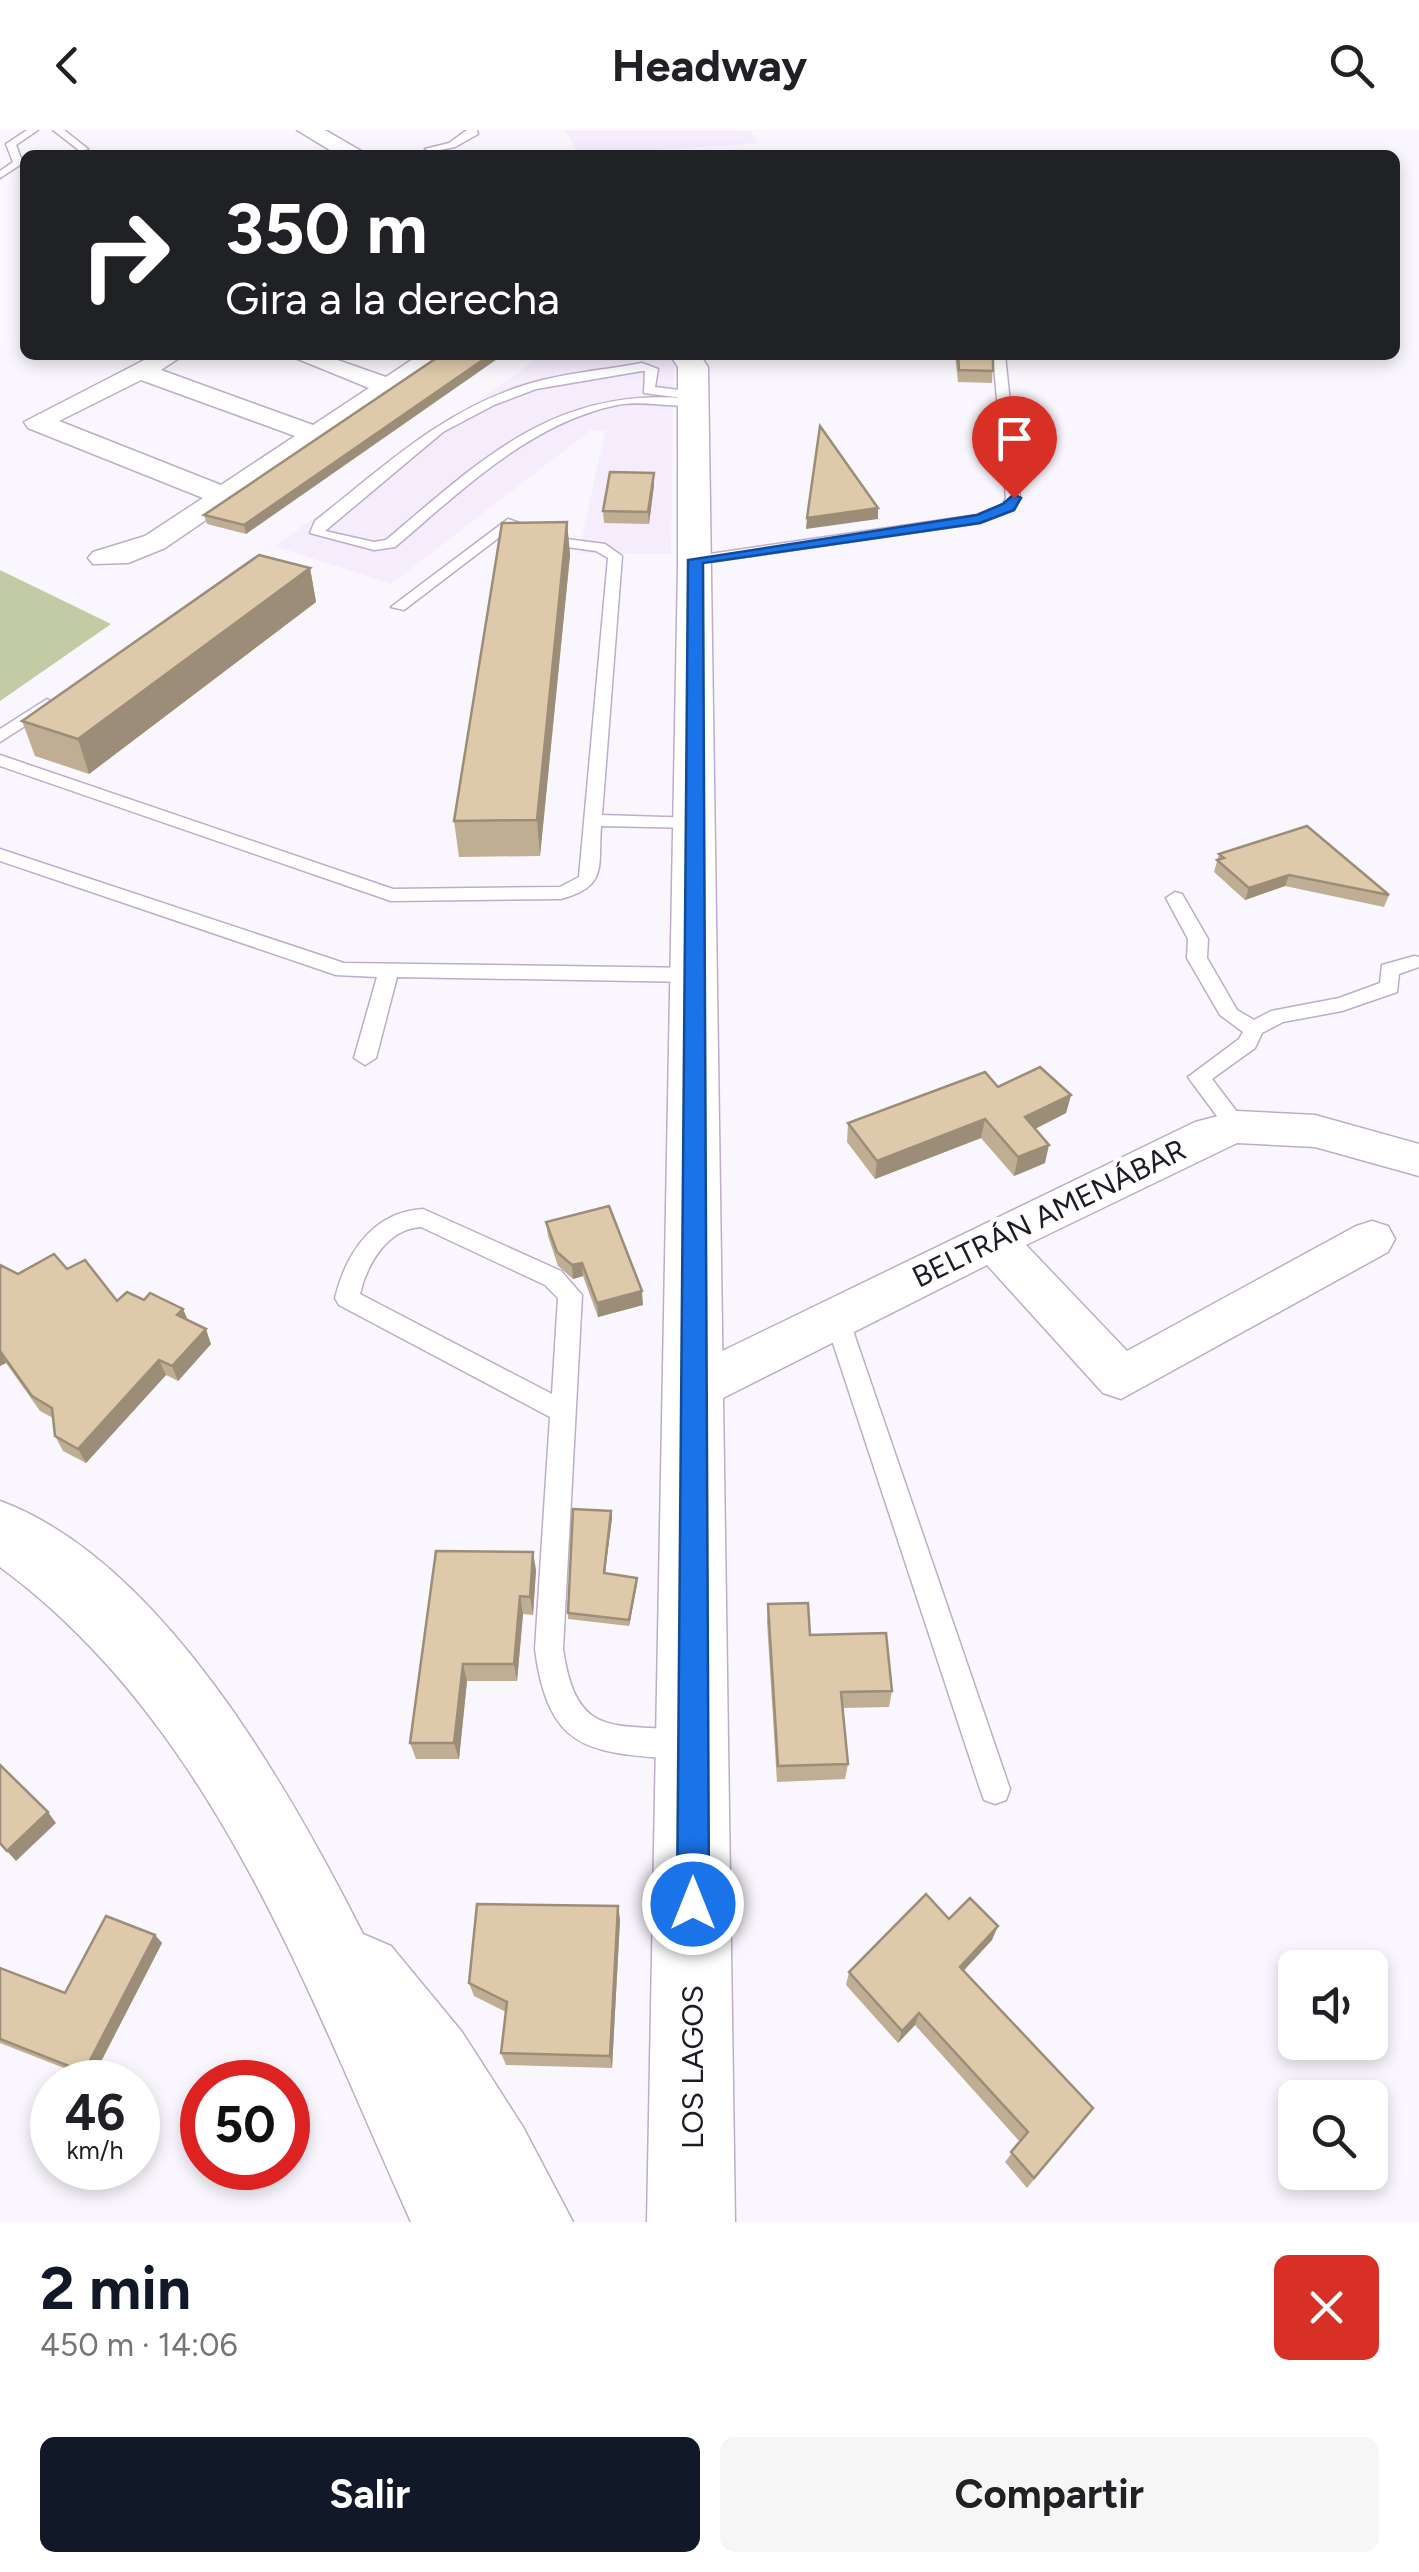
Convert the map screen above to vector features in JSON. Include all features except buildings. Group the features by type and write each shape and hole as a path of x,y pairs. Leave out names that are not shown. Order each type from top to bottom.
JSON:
{"main road":[{"path":"308,130 346,150"},
{"name":"LOS LAGOS","path":"689,384 696,560 691,2222"},
{"path":"0,1530 74,1585 159,1669 236,1782 357,2007 456,2222"},
{"path":"310,1917 372,1983 430,2058 487,2143 529,2222"}],"street":[{"path":"162,360 37,422 223,496"},
{"path":"314,360 388,386"},
{"path":"103,558 128,554 155,542 428,360"},
{"path":"139,371 313,434"},
{"name":"BELTRÁN AMENÁBAR","path":"695,1388 1236,1125 1282,1124 1419,1160"},
{"path":"994,1241 1121,1378 1372,1239"}],"lane":[{"path":"0,175 18,164 6,145 33,130"},
{"path":"58,130 83,148"},
{"path":"430,149 452,145 473,134 472,130"},
{"path":"696,560 980,519 1009,507 1014,498 1000,360"},
{"path":"642,367 652,369 648,390 689,384 616,402 553,426 488,464 390,544 374,546 317,533 320,524 438,429 515,392 642,367"},
{"path":"0,760 391,895 561,892 580,887 588,878 615,556 600,547 564,543 508,523 399,606"},
{"path":"0,737 59,696"},
{"path":"593,820 695,823"},
{"path":"0,855 343,970 388,974 695,975"},
{"path":"1175,898 1198,938 1198,958 1230,1015 1254,1030"},
{"path":"1236,1125 1199,1077 1248,1043 1254,1030 1278,1016 1342,1004 1390,986 1390,970 1414,962"},
{"path":"366,1058 388,974"},
{"path":"563,1412 347,1298 350,1276 386,1228 405,1216 423,1218 553,1278 570,1296 549,1649 552,1689 569,1716 592,1735 694,1746"},
{"path":"837,1318 995,1789"}],"shaded area":[{"path":"565,130 750,130 759,143 655,150 577,150"},
{"path":"535,360 674,360 671,554 579,553 605,431 591,430 391,584 275,546"}],"green space":[{"path":"0,570 111,624 0,701"}],"route":[{"path":"693,1904 696,560 980,519 1009,507 1014,498"}]}
